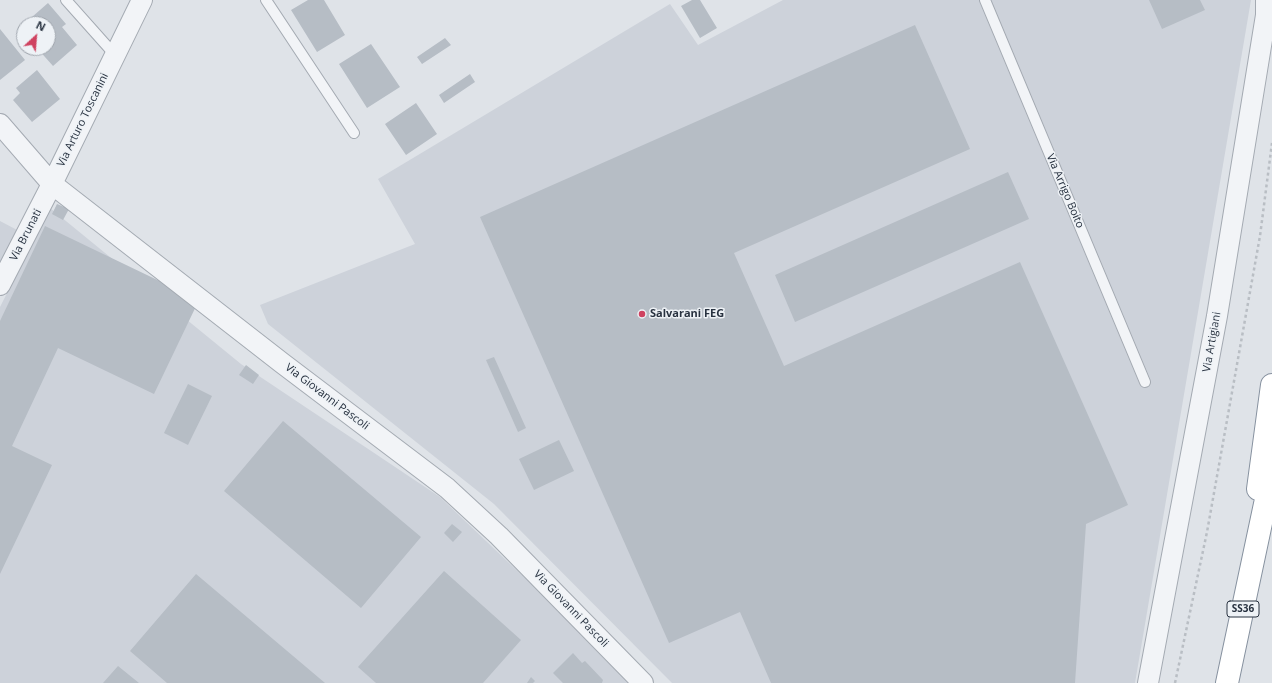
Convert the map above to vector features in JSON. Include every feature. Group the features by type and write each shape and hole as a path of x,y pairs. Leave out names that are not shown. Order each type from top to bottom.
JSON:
{"highway":[{"name":"SS36","path":"1259,534 1256,501 1272,385"},
{"name":"SS36","path":"1227,683 1272,472"}],"street":[{"name":"Via Arturo Toscanini","path":"52,184 142,0"},
{"name":"Via Artigiani","path":"1148,683 1217,316 1266,15 1266,0"},
{"name":"Via Giovanni Pascoli","path":"0,124 52,184 282,363 447,488 499,536 643,683"},
{"name":"Via Brunati","path":"0,285 52,184"}],"lane":[{"path":"66,0 115,55"},
{"path":"266,0 354,133"},
{"name":"Via Arrigo Boito","path":"985,0 1145,382"}],"path":[{"path":"1175,683 1210,517 1260,236 1272,143"}],"shaded area":[{"path":"783,0 1251,0 1135,683 672,683 494,504 268,324 260,305 415,244 378,179 670,4 698,45"},
{"path":"50,208 241,364 440,497 575,626 628,683 0,683 0,307"},
{"path":"0,221 19,231 0,267"}],"building":[{"path":"308,0 324,0 345,35 317,52 291,10"},
{"path":"692,0 700,0 717,28 700,38 681,6"},
{"path":"1149,0 1200,0 1205,10 1162,29"},
{"path":"48,3 66,24 62,27 77,45 53,66 44,56 56,56 56,16 33,16"},
{"name":"Salvarani FEG","path":"915,25 970,149 734,253 784,366 1020,262 1128,505 1086,524 1075,683 771,683 740,612 669,643 480,217"},
{"path":"0,29 16,49 16,56 22,56 25,60 0,80"},
{"path":"445,38 451,45 422,64 417,57"},
{"path":"371,44 400,87 367,108 339,64"},
{"path":"37,70 60,99 32,122 13,100 20,93 16,88"},
{"path":"470,74 475,82 444,103 439,95"},
{"path":"416,103 437,134 406,155 385,124"},
{"path":"1008,172 1029,219 795,322 775,275"},
{"path":"57,204 69,209 63,220 52,214"},
{"path":"45,226 199,300 154,394 58,348 12,446 52,465 0,574 0,321"},
{"path":"494,357 526,428 518,432 486,360"},
{"path":"246,365 259,375 253,384 239,375"},
{"path":"188,384 212,396 188,445 164,433"},
{"path":"283,421 421,537 361,608 224,491"},
{"path":"559,440 574,471 534,490 519,459"},
{"path":"452,524 462,532 453,542 444,533"},
{"path":"444,571 521,640 483,683 376,683 358,667"},
{"path":"196,574 325,683 167,683 130,651"},
{"path":"573,653 582,663 585,661 603,680 602,683 563,683 553,673"},
{"path":"118,666 139,683 103,683"},
{"path":"531,677 535,681 533,683 527,683"}],"place":[{"name":"Salvarani FEG","path":"642,314"}]}
